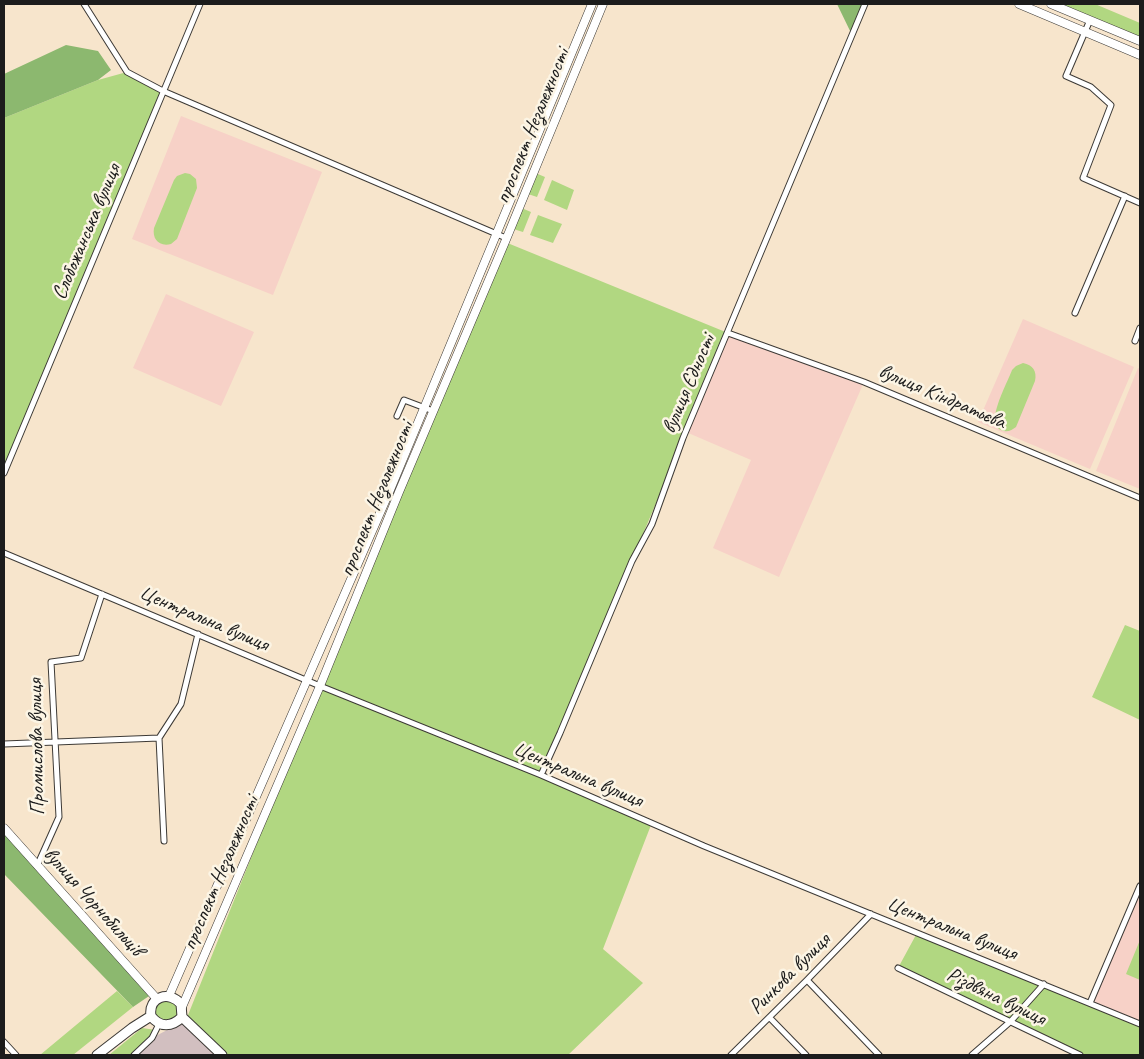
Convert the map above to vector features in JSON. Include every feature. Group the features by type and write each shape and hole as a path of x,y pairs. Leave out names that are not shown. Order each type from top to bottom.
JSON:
{"main road":[{"path":"162,996 169,996 178,1000 182,1007 182,1017 177,1022 168,1026 159,1024 151,1016 152,1005 156,999 162,996"},
{"path":"97,1055 151,1016"},
{"path":"182,1017 222,1055"}],"street":[{"path":"84,4 128,72 163,91 496,234 506,240"},
{"name":"Слобожанська вулиця","path":"4,473 200,4"},
{"name":"проспект Незалежності","path":"169,996 390,490 592,4"},
{"name":"проспект Незалежності","path":"182,1007 320,686 602,4"},
{"name":"вулиця Єдності","path":"541,775 632,561 652,524 683,438 865,4"},
{"path":"1019,4 1140,55"},
{"path":"1050,4 1140,41"},
{"path":"1090,20 1066,76 1091,87 1111,105 1083,178 1140,202"},
{"path":"1075,313 1125,196"},
{"path":"1135,341 1140,328"},
{"name":"вулиця Кіндратьєва","path":"728,333 864,382 1140,498"},
{"path":"397,416 404,400 433,411"},
{"name":"Центральна вулиця","path":"4,553 320,686 541,775 704,846 1140,1024"},
{"name":"Промислова вулиця","path":"37,866 59,817 51,662 81,658 102,594"},
{"path":"164,841 159,738 181,704 198,634"},
{"path":"4,744 159,738"},
{"name":"вулиця Чорнобильців","path":"4,828 156,999"},
{"path":"1090,1004 1140,886"},
{"name":"Ринкова вулиця","path":"731,1055 770,1018 871,914"},
{"name":"Різдвяна вулиця","path":"898,968 1080,1055"},
{"path":"807,980 879,1055"},
{"path":"973,1055 1011,1021 1044,984"},
{"path":"770,1018 806,1055"},
{"path":"134,1055 152,1038 159,1024"},
{"path":"4,1042 16,1055"}],"shaded area":[{"path":"181,116 322,172 273,295 132,239"},
{"path":"166,294 254,332 221,406 133,368"},
{"path":"1023,319 1134,367 1090,469 978,422"},
{"path":"728,333 864,382 779,577 713,548 751,460 686,432"},
{"path":"1138,368 1140,369 1140,489 1096,471"},
{"path":"1140,886 1140,1024 1090,1003"},
{"path":"186,1020 222,1055 134,1055 152,1038"}],"green space":[{"path":"837,4 865,4 852,35"},
{"path":"1051,4 1095,4 1140,23 1140,41"},
{"path":"66,45 98,51 111,70 98,80 4,118 4,74"},
{"path":"127,72 163,91 4,473 4,118 98,80"},
{"path":"533,172 545,177 537,197 525,193"},
{"path":"185,173 190,174 196,179 197,188 177,239 167,245 160,243 155,239 154,228 174,180 177,176"},
{"path":"552,180 574,190 567,210 544,200"},
{"path":"519,207 531,212 523,232 510,228"},
{"path":"538,215 562,224 553,243 530,235"},
{"path":"505,242 728,333 541,775 651,825 603,949 643,983 568,1055 222,1055 186,1020 320,686"},
{"path":"1023,363 1034,369 1035,381 1016,427 1009,431 1003,431 996,426 996,412 1012,370"},
{"path":"1125,625 1140,631 1140,720 1092,697"},
{"path":"4,829 152,994 133,1007 4,874"},
{"path":"917,933 1140,1024 1140,1055 1082,1055 898,968"},
{"path":"1140,940 1140,980 1126,974"},
{"path":"117,991 133,1007 73,1055 40,1055"},
{"path":"157,999 178,1000 179,1020 156,1022 152,1005"},
{"path":"142,1028 156,1030 134,1055 109,1055"}]}
